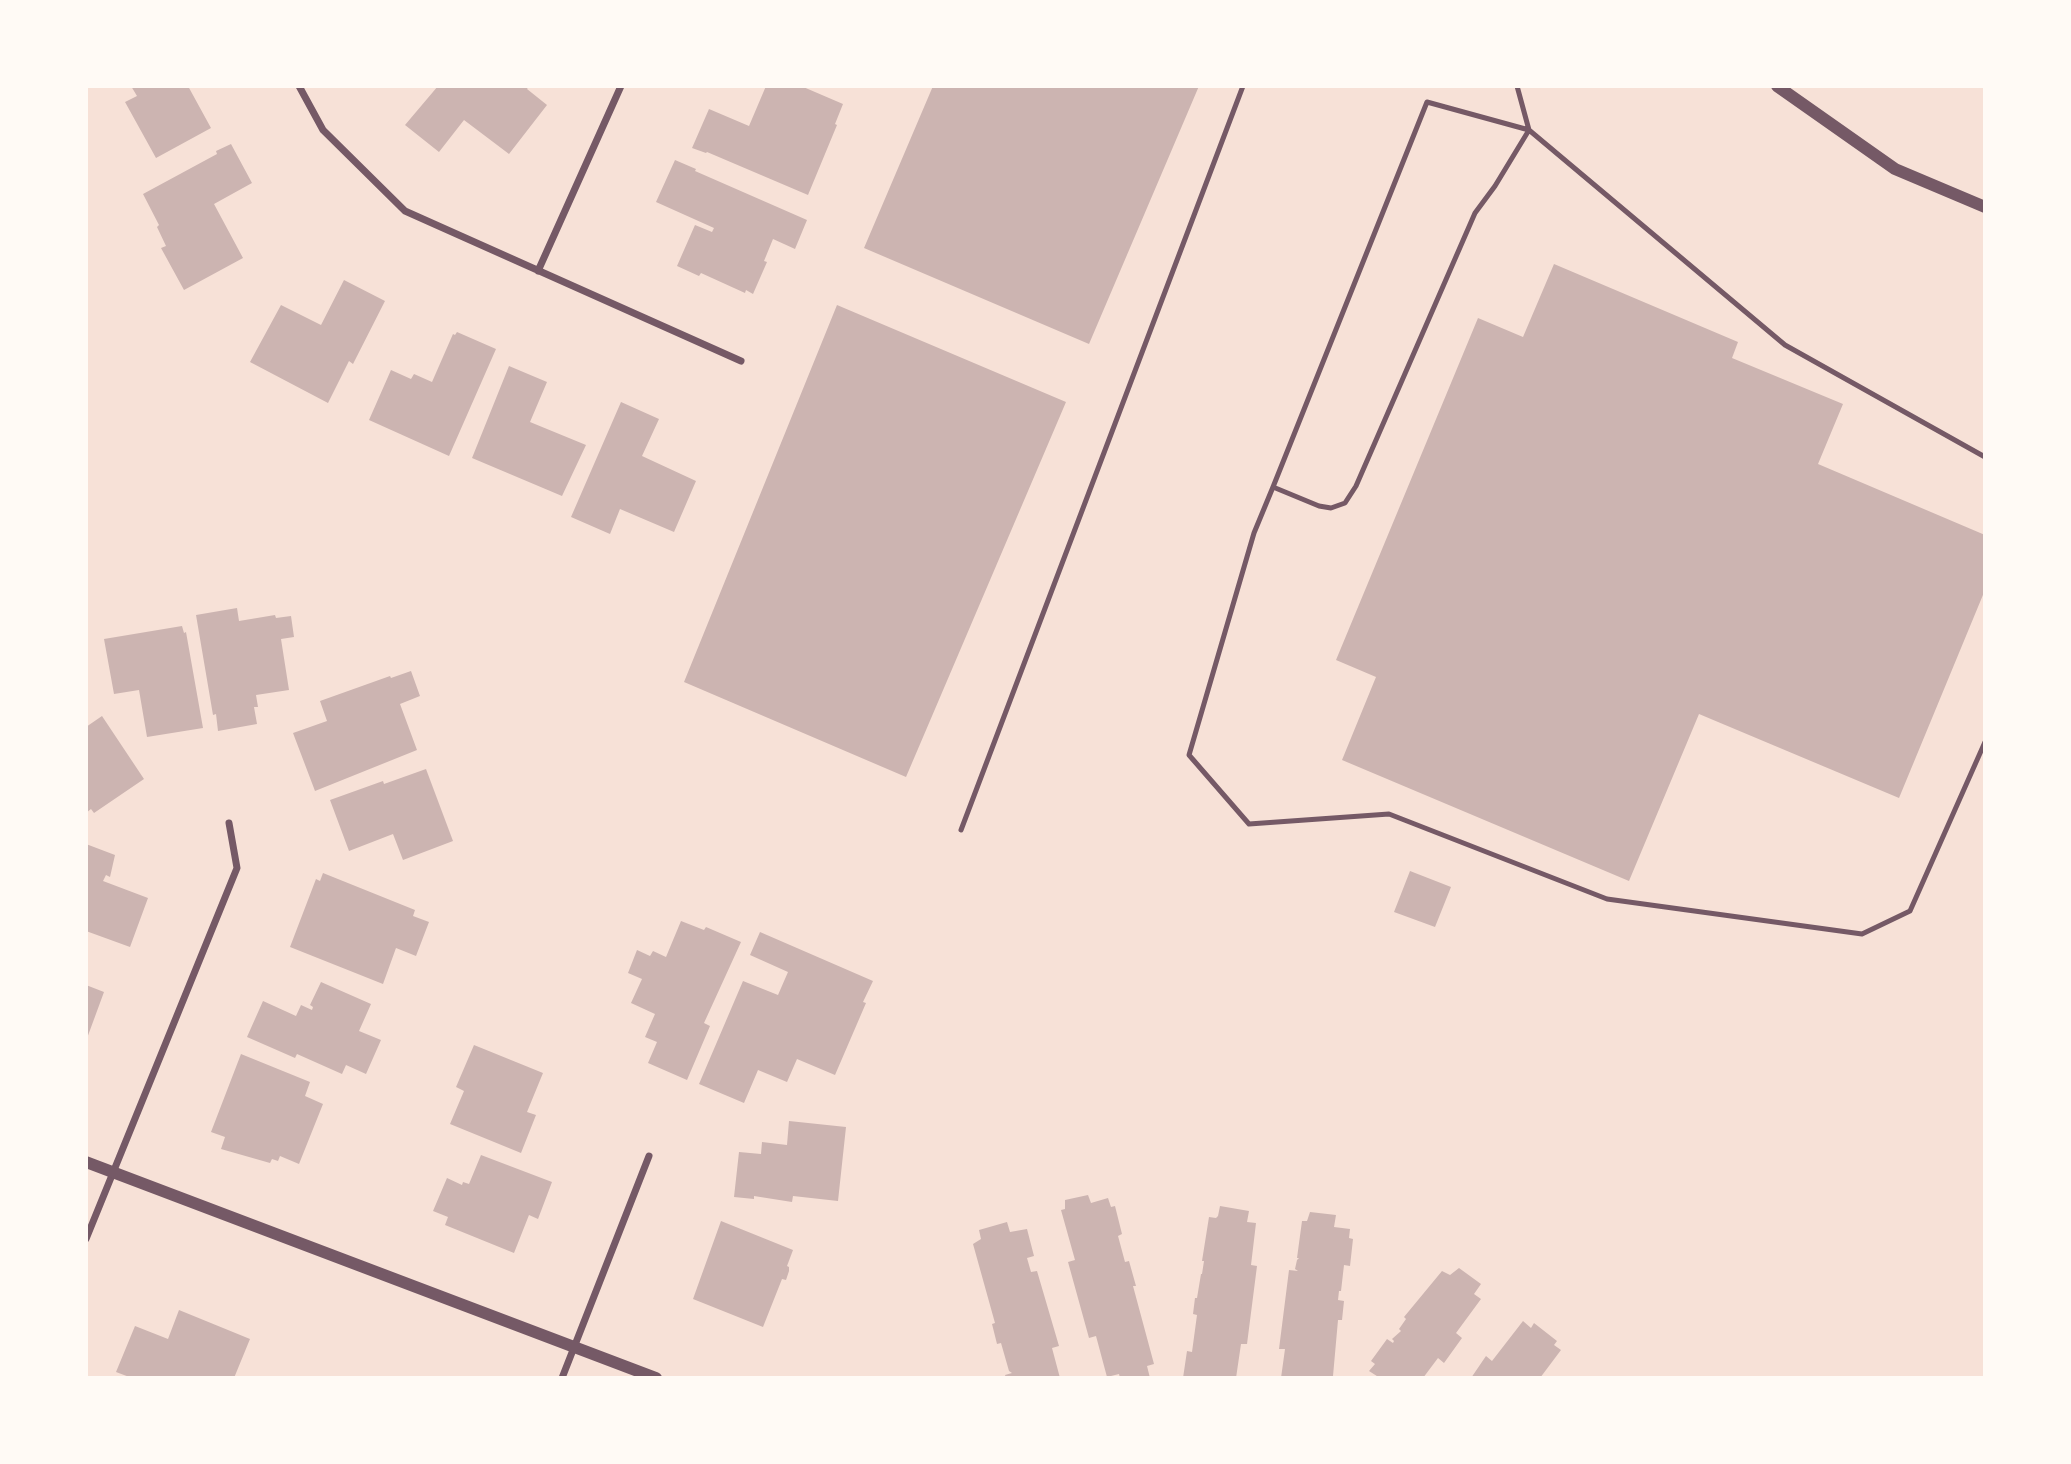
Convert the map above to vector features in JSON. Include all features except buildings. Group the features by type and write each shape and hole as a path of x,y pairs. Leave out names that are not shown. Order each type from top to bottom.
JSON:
{"street":[{"path":"299,86 323,130 405,211 741,361"},
{"path":"538,271 621,86"},
{"path":"1777,86 1895,169 1985,207"},
{"path":"86,1239 237,868 229,823"},
{"path":"562,1378 649,1156"},
{"path":"86,1162 656,1378"}],"lane":[{"path":"961,830 1243,86"},
{"path":"1273,487 1319,506 1331,508 1345,503 1356,486 1475,213 1529,130 1517,86"},
{"path":"1985,457 1785,345 1529,130 1427,102 1254,533 1189,755 1249,824 1389,814 1607,899 1862,934 1910,911 1985,742"}]}
